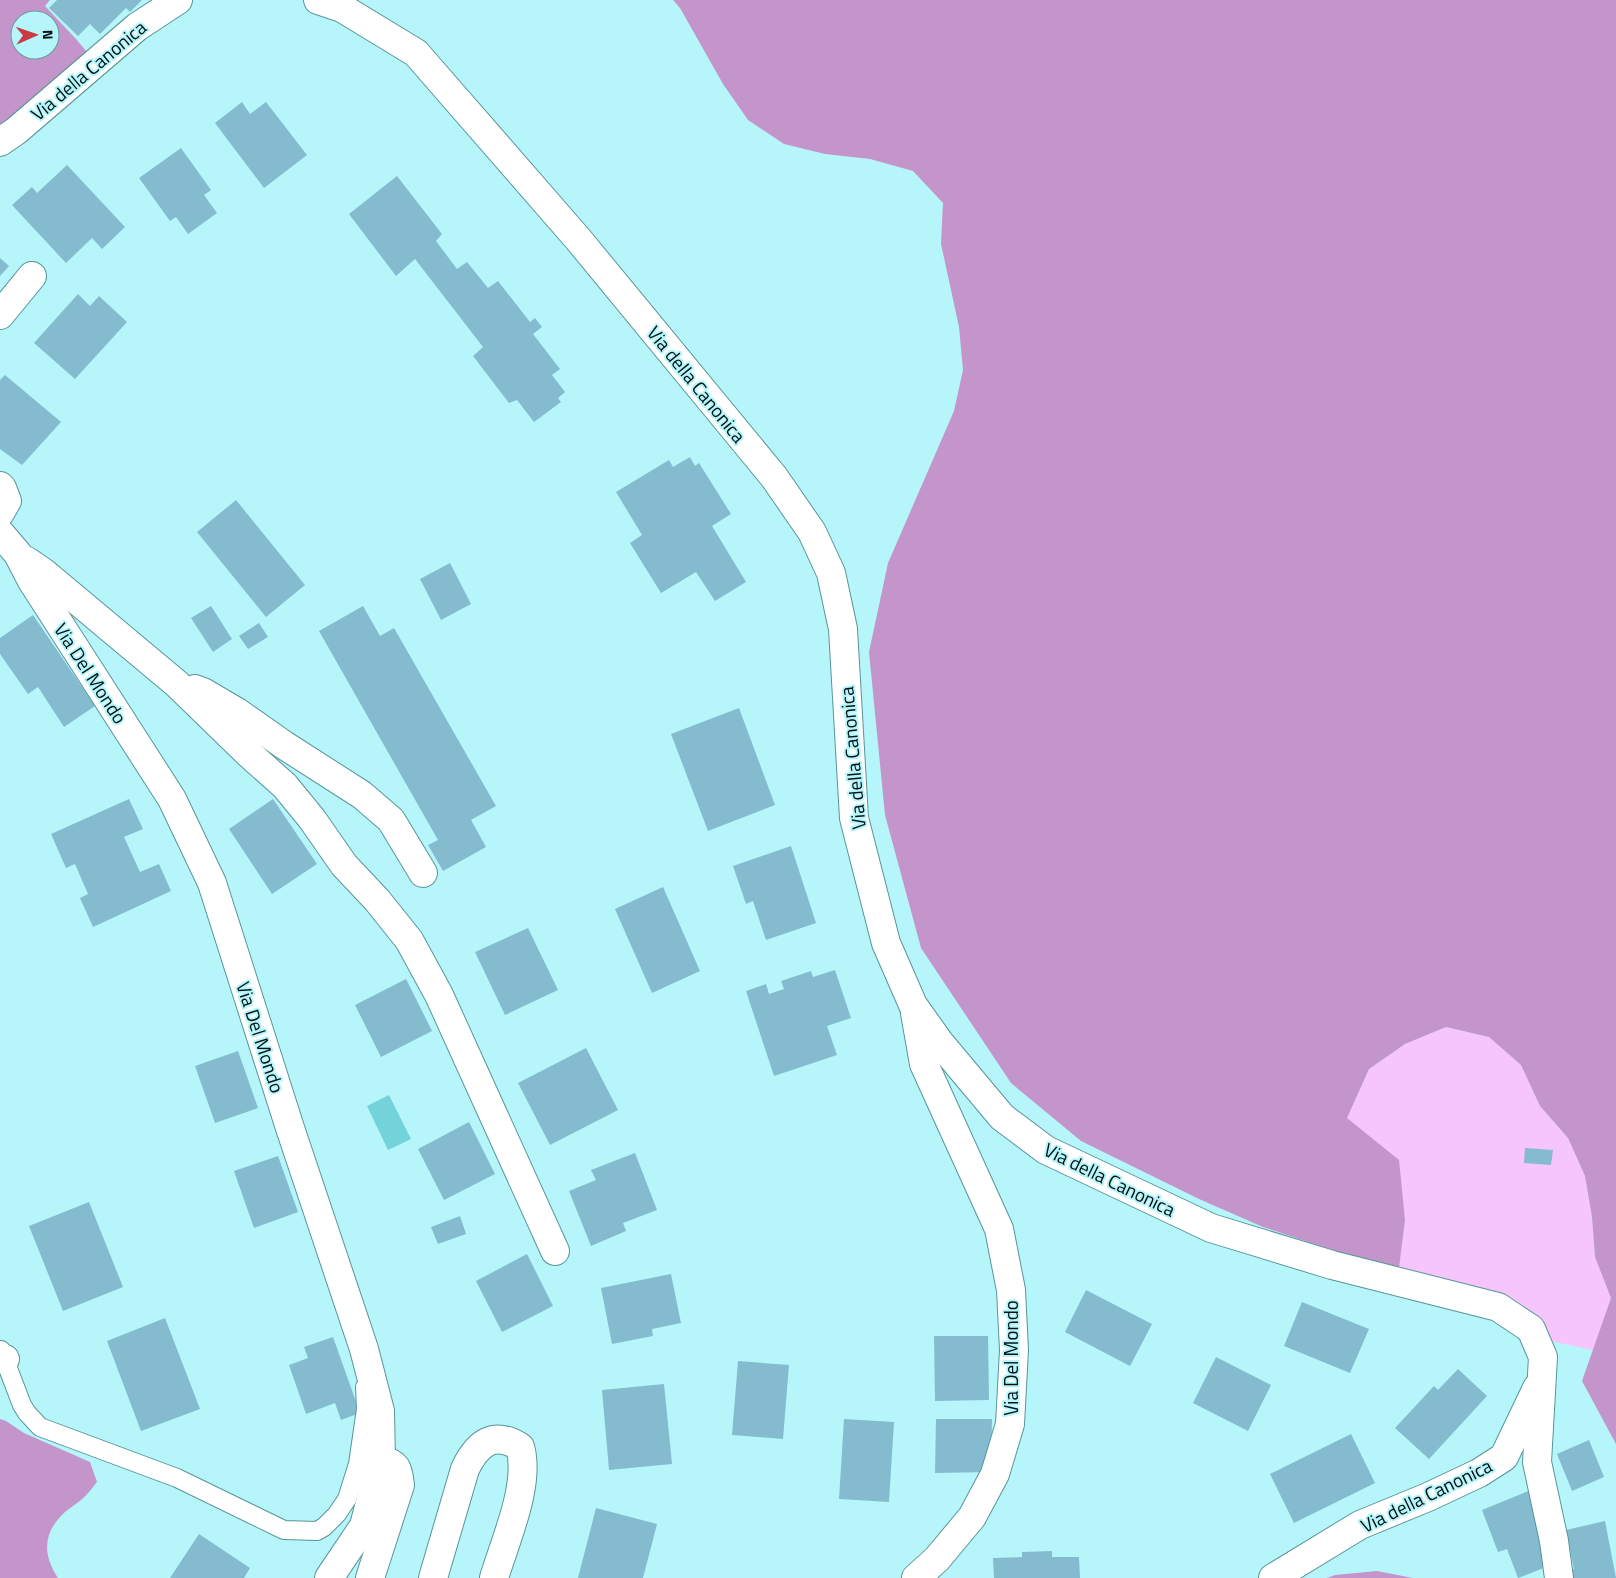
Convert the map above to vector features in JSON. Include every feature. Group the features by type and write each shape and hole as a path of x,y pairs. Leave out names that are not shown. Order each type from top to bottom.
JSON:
{"street":[{"name":"Via della Canonica","path":"0,142 16,132 137,27 178,0"},
{"name":"Via della Canonica","path":"318,0 342,8 416,53 578,239 774,477 812,532 831,573 843,629 854,818 886,943 914,1005 940,1043 1002,1117 1046,1150 1211,1228 1332,1265 1498,1307 1531,1329 1543,1357 1537,1462 1554,1541 1559,1578"},
{"path":"0,315 32,276"},
{"path":"0,486 6,501 0,513"},
{"name":"Via Del Mondo","path":"0,533 18,554 32,581 172,799 212,883 293,1138 364,1349 380,1411 381,1460 364,1526 329,1578"},
{"path":"18,554 43,572 177,684 285,786 312,819 344,865 377,900 409,940 439,994 554,1250"},
{"path":"177,684 203,692 237,712 362,795 391,820 423,873"},
{"name":"Via Del Mondo","path":"914,1005 924,1064 999,1228 1010,1290 1014,1350 1010,1424 995,1474 972,1518 937,1559 916,1578"},
{"name":"Via della Canonica","path":"1272,1578 1360,1525 1428,1497 1479,1473 1504,1457 1542,1377"},
{"path":"433,1578 465,1469 473,1453 488,1440 508,1439 520,1447 523,1459 520,1492 494,1578"},
{"path":"370,1578 400,1486 398,1470 391,1462 381,1460"}],"lane":[{"path":"2,1355 22,1405 40,1427 177,1478 284,1530 317,1531 337,1514 347,1499 358,1464 366,1409 364,1349"}],"shaded area":[{"path":"0,0 50,0 45,6 49,10 10,10 10,60 60,60 60,22 92,58 0,133"},
{"path":"673,0 1616,0 1616,1444 1582,1381 1611,1298 1595,1257 1592,1217 1585,1176 1568,1138 1540,1106 1521,1065 1489,1037 1446,1027 1405,1044 1369,1069 1347,1118 1399,1160 1405,1220 1399,1268 1335,1251 1263,1227 1199,1199 1081,1141 1011,1083 921,948 885,815 869,652 888,563 954,411 963,370 959,327 941,244 943,203 913,171 870,159 825,154 784,144 748,120 723,84 680,8"},
{"path":"1446,1027 1489,1037 1521,1065 1540,1106 1568,1138 1585,1176 1592,1217 1595,1257 1611,1298 1593,1350 1540,1339 1399,1268 1405,1220 1347,1118 1369,1069 1405,1044"},
{"path":"0,1419 24,1433 90,1462 97,1482 83,1498 65,1512 52,1527 49,1535 47,1552 58,1578 0,1578"},
{"path":"1377,1571 1413,1578 1327,1578 1335,1575"}],"water":[{"path":"389,1095 411,1139 388,1150 367,1106"}],"building":[{"path":"57,0 142,0 130,12 126,8 100,34 90,24 78,36 60,19 60,10 51,10 49,8"},
{"path":"242,102 250,114 266,102 307,155 264,188 215,123"},
{"path":"181,148 211,190 204,195 217,213 188,234 176,217 170,221 139,178"},
{"path":"67,165 125,227 102,249 92,238 66,263 12,205 32,187 37,193"},
{"path":"397,176 442,234 436,241 457,269 467,262 488,288 498,281 530,322 535,318 542,327 533,334 560,369 552,375 565,392 558,398 561,402 534,422 517,400 509,403 473,356 483,347 415,259 396,276 349,214"},
{"path":"0,258 9,266 0,276"},
{"path":"78,294 90,306 99,296 127,322 75,379 34,343"},
{"path":"5,375 61,422 22,465 0,449 0,380"},
{"path":"690,457 695,466 699,463 731,514 712,526 746,582 715,601 696,572 661,593 630,543 642,535 616,492 669,460 673,467"},
{"path":"236,500 305,585 266,617 197,532"},
{"path":"450,563 471,604 441,620 420,579"},
{"path":"211,606 232,639 213,652 191,618"},
{"path":"363,606 380,636 394,628 496,806 471,820 486,847 443,871 428,845 438,840 319,631"},
{"path":"33,615 95,706 64,727 38,687 28,694 0,654 0,638"},
{"path":"259,623 268,637 248,649 239,636"},
{"path":"739,708 775,805 708,831 671,734"},
{"path":"129,799 143,829 124,837 140,872 159,864 171,891 93,927 80,898 88,894 75,864 66,868 51,834"},
{"path":"273,799 317,864 272,894 229,829"},
{"path":"791,846 816,923 766,940 753,901 746,904 733,866"},
{"path":"663,887 700,971 652,993 615,909"},
{"path":"528,928 558,990 505,1015 475,952"},
{"path":"835,970 851,1018 827,1026 837,1055 774,1076 746,991 766,984 769,994 784,989 781,981 811,971 813,977"},
{"path":"406,979 432,1031 381,1057 355,1005"},
{"path":"586,1048 618,1110 550,1145 518,1083"},
{"path":"238,1051 258,1108 215,1123 195,1066"},
{"path":"469,1122 495,1174 444,1200 418,1149"},
{"path":"1525,1148 1553,1150 1551,1165 1524,1163"},
{"path":"635,1153 657,1210 623,1223 626,1231 591,1246 569,1191 596,1180 591,1170"},
{"path":"278,1156 298,1212 254,1228 234,1171"},
{"path":"89,1202 123,1287 63,1311 29,1226"},
{"path":"460,1216 466,1234 438,1244 431,1227"},
{"path":"527,1254 553,1306 502,1332 476,1281"},
{"path":"671,1274 681,1323 652,1329 653,1336 612,1344 601,1288"},
{"path":"1086,1290 1152,1324 1130,1366 1065,1332"},
{"path":"1302,1302 1369,1329 1350,1373 1284,1346"},
{"path":"165,1318 200,1409 141,1431 107,1341"},
{"path":"934,1336 988,1336 989,1400 935,1401"},
{"path":"333,1337 360,1413 341,1420 335,1403 306,1414 289,1365 308,1358 304,1347"},
{"path":"1216,1357 1271,1385 1248,1431 1193,1403"},
{"path":"738,1361 789,1365 783,1439 732,1435"},
{"path":"1458,1369 1487,1396 1429,1459 1395,1428 1434,1386 1438,1390"},
{"path":"664,1384 672,1464 609,1470 602,1390"},
{"path":"844,1419 894,1422 889,1502 839,1499"},
{"path":"936,1419 992,1419 991,1472 935,1473"},
{"path":"1351,1434 1375,1483 1294,1523 1270,1474"},
{"path":"1589,1440 1604,1477 1572,1491 1557,1454"},
{"path":"1531,1490 1554,1564 1518,1578 1507,1549 1498,1552 1482,1510"},
{"path":"596,1508 657,1524 643,1578 578,1578"},
{"path":"1605,1521 1616,1578 1569,1578 1568,1570 1574,1569 1566,1530"},
{"path":"199,1534 250,1568 244,1578 170,1578"},
{"path":"1052,1551 1052,1557 1079,1557 1080,1578 994,1578 993,1558 1022,1557 1022,1552"}]}
